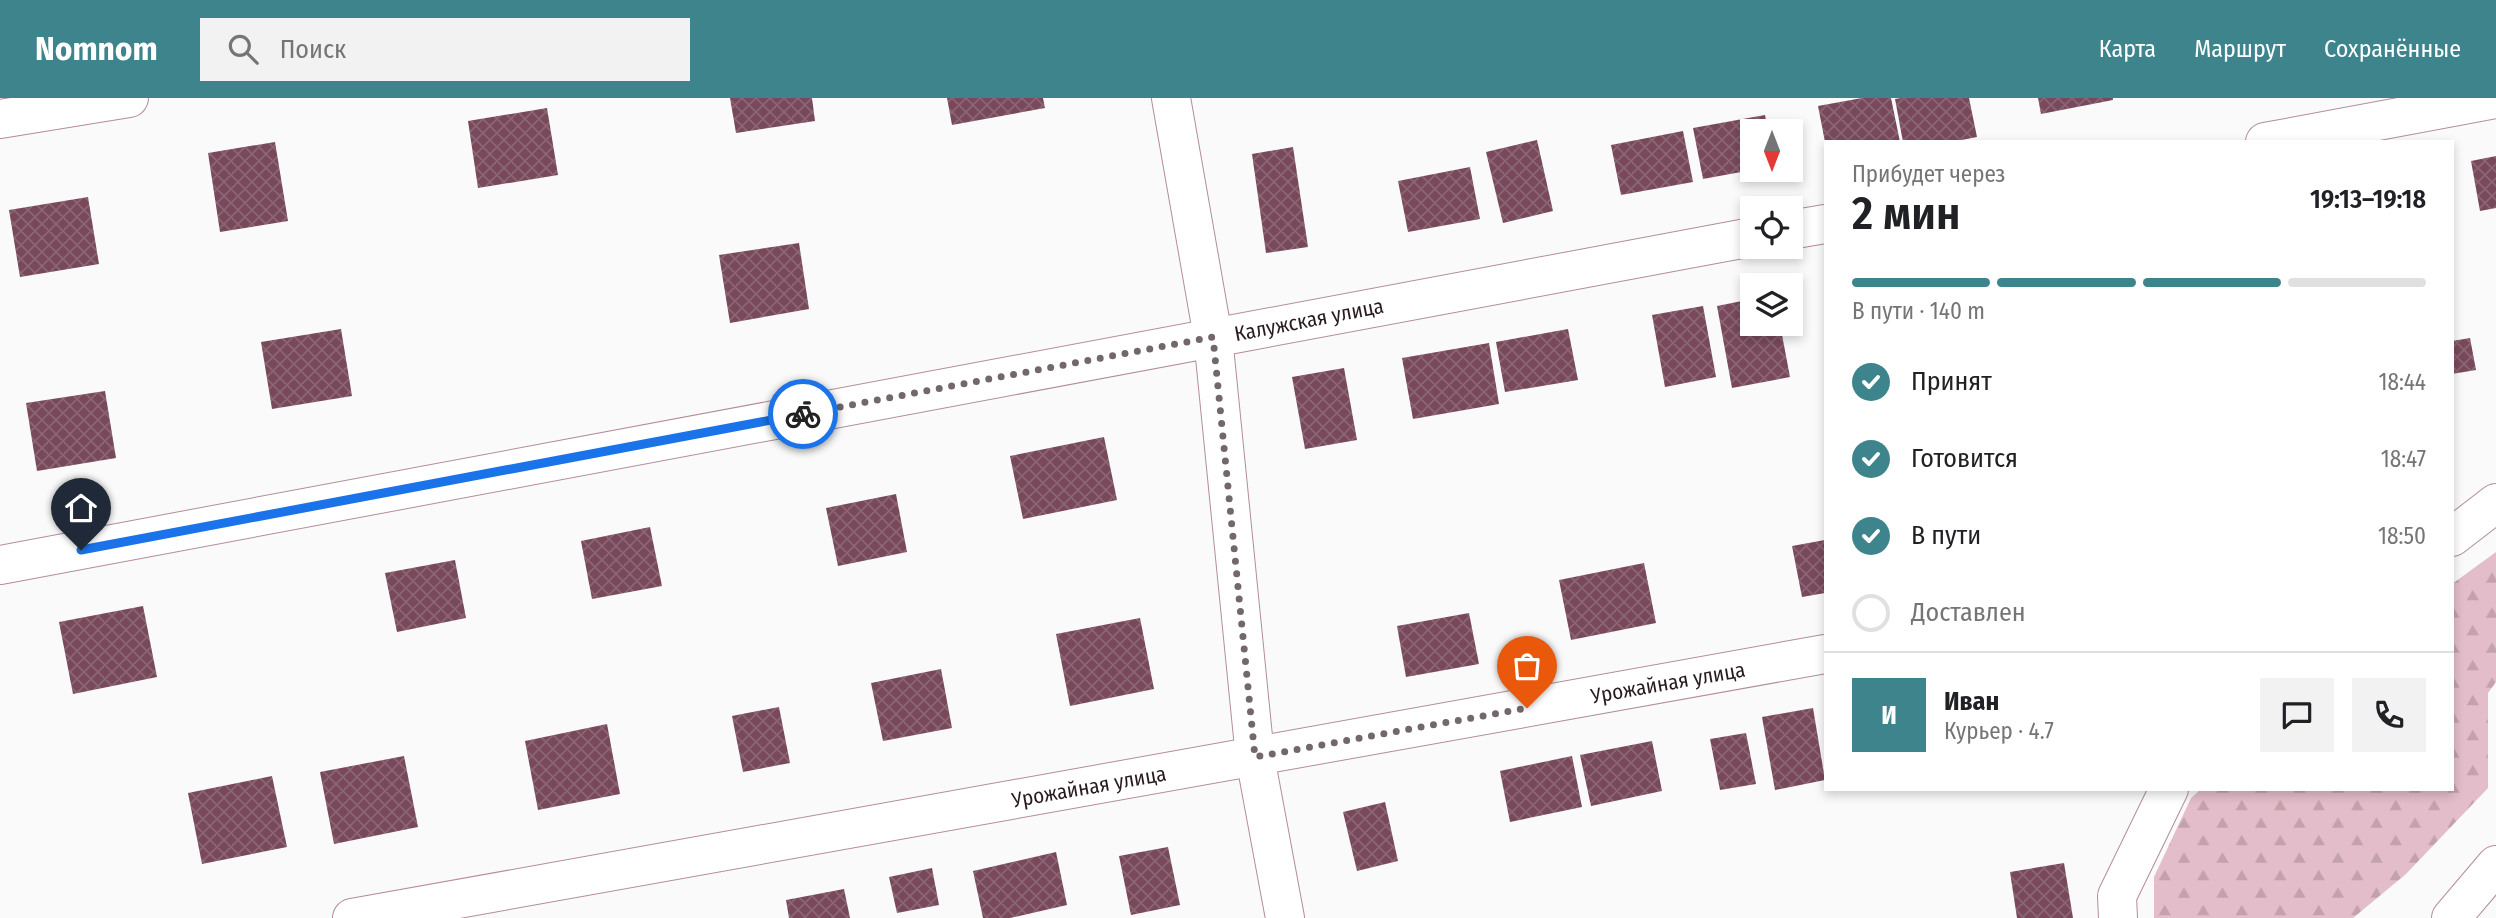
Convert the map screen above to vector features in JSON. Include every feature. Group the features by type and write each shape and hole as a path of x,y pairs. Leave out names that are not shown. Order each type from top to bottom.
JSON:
{"street":[{"path":"0,119 129,98"},
{"path":"1171,98 1213,337 1255,757 1285,918"},
{"path":"2276,140 2496,99"},
{"path":"1803,228 1824,224"},
{"name":"Калужская улица","path":"0,565 1740,239"},
{"path":"2454,535 2496,503"},
{"name":"Урожайная улица","path":"352,918 1824,654"},
{"path":"2118,918 2117,896 2168,791"},
{"path":"2451,918 2496,865"}],"green space":[{"path":"2496,552 2496,682 2488,693 2488,788 2406,874 2353,918 2154,918 2154,877 2191,798 2199,791 2454,791 2454,583"}],"building":[{"path":"730,98 812,98 815,121 736,133"},
{"path":"947,98 1043,98 1045,108 952,125"},
{"path":"1862,98 1891,98 1900,140 1825,140 1818,106"},
{"path":"1969,98 1977,137 1961,140 1903,140 1895,99"},
{"path":"2038,98 2113,98 2113,100 2041,114"},
{"path":"547,108 558,175 478,188 468,121"},
{"path":"1765,115 1766,119 1743,119"},
{"path":"1740,120 1740,172 1703,179 1693,128"},
{"path":"1683,131 1693,182 1621,195 1611,145"},
{"path":"1537,140 1553,211 1503,223 1486,152"},
{"path":"275,142 288,221 220,232 208,153"},
{"path":"1293,147 1308,247 1266,253 1252,154"},
{"path":"2496,156 2496,208 2480,211 2471,161"},
{"path":"1470,167 1480,219 1408,232 1398,181"},
{"path":"88,197 99,264 20,277 9,210"},
{"path":"799,243 809,309 730,323 719,255"},
{"path":"1740,301 1740,336 1782,336 1790,377 1732,388 1717,306"},
{"path":"1703,306 1716,377 1665,387 1652,315"},
{"path":"341,329 352,396 272,409 261,342"},
{"path":"1568,329 1578,380 1505,392 1496,342"},
{"path":"2470,338 2476,370 2454,374 2454,341"},
{"path":"1489,343 1499,404 1413,419 1402,358"},
{"path":"1344,368 1357,440 1305,449 1292,377"},
{"path":"105,391 116,458 37,471 26,403"},
{"path":"1104,437 1117,500 1023,519 1010,456"},
{"path":"896,494 907,552 838,566 826,508"},
{"path":"650,527 662,586 592,599 581,541"},
{"path":"1824,540 1824,593 1802,597 1792,546"},
{"path":"455,560 466,618 397,632 385,573"},
{"path":"1644,563 1656,623 1571,640 1559,580"},
{"path":"143,606 157,677 73,694 59,622"},
{"path":"1469,613 1479,664 1406,677 1397,626"},
{"path":"1140,618 1154,689 1070,706 1056,634"},
{"path":"941,669 952,728 883,741 871,683"},
{"path":"779,707 790,763 743,772 732,716"},
{"path":"1813,708 1824,780 1775,790 1762,717"},
{"path":"607,724 620,794 538,810 525,741"},
{"path":"1746,733 1756,784 1720,790 1710,739"},
{"path":"1652,741 1662,791 1591,806 1580,755"},
{"path":"404,756 418,827 334,844 320,772"},
{"path":"1572,756 1582,807 1510,822 1500,771"},
{"path":"272,776 287,847 202,864 188,793"},
{"path":"1385,802 1398,861 1357,871 1343,812"},
{"path":"1168,847 1180,905 1131,915 1119,856"},
{"path":"1056,852 1067,905 1010,918 983,918 973,871"},
{"path":"2064,863 2073,918 2017,918 2010,872"},
{"path":"932,868 939,905 897,913 889,877"},
{"path":"844,889 850,918 789,918 786,900"}],"way so far":[{"path":"803,414 1213,337 1255,757 1527,708"}],"route":[{"path":"81,550 803,414"}]}
